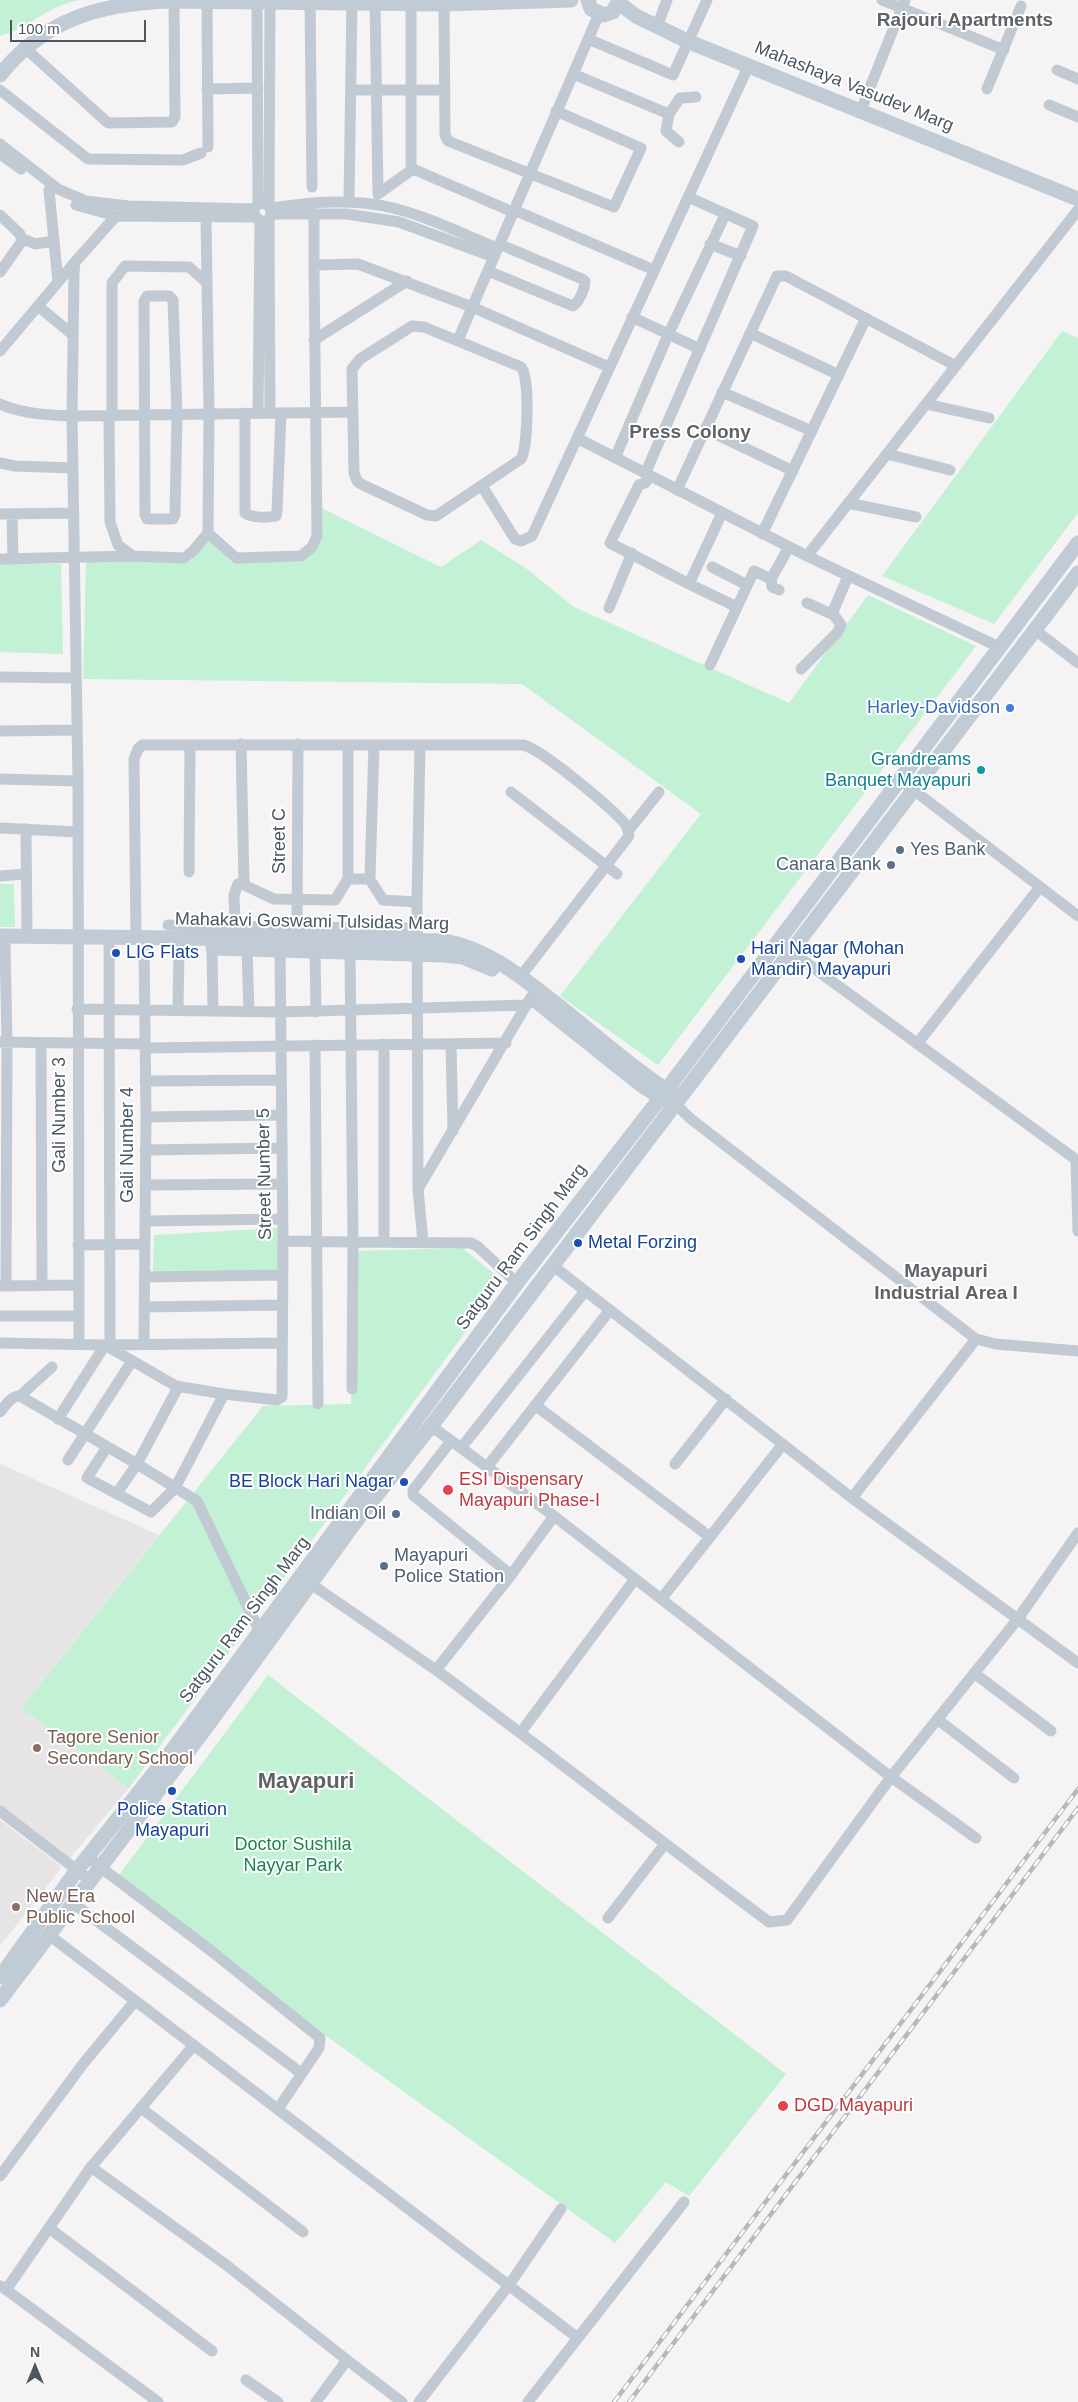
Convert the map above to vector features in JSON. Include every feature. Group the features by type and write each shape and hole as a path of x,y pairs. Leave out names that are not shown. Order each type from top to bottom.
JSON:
{"main road":[{"path":"0,75 24,47 57,27 85,14 112,6 165,1 375,1 444,4 571,0"},
{"path":"588,0 591,9 599,14 613,12 619,2"},
{"name":"Mahashaya Vasudev Marg","path":"619,2 636,16 687,41 749,64 1078,199"},
{"name":"Satguru Ram Singh Marg","path":"0,2000 208,1725 353,1525 431,1426 552,1265 671,1100 778,941 1078,542"},
{"name":"Satguru Ram Singh Marg","path":"0,1977 77,1870 171,1752 259,1630 517,1284 792,952 1078,573"},
{"name":"Mahakavi Goswami Tulsidas Marg","path":"2,940 27,937 109,946 206,937 445,941 470,947 493,958 521,976 671,1100"},
{"name":"Mahakavi Goswami Tulsidas Marg","path":"2,940 140,942 179,947 206,937 247,949 280,950 297,938"},
{"name":"Mahakavi Goswami Tulsidas Marg","path":"297,938 315,951 350,952 417,941 454,956 483,963 500,973 529,1001 641,1084 671,1100"}],"street":[{"path":"656,27 667,0"},
{"path":"588,39 673,75 707,0"},
{"path":"882,0 903,4 1004,50"},
{"path":"24,47 108,123 172,122 175,118 165,1"},
{"path":"0,90 88,159 183,160 204,150 208,89 206,1"},
{"path":"263,212 264,1"},
{"path":"246,414 245,513 249,516 276,516 270,413 258,88 264,1"},
{"path":"310,1 312,187"},
{"path":"349,202 352,1"},
{"path":"375,1 378,194 413,169"},
{"path":"411,2 411,164 413,169 654,270"},
{"path":"444,4 445,134 448,141 614,207 641,148 556,111"},
{"path":"861,110 903,4"},
{"path":"987,90 1022,6"},
{"path":"458,340 599,14"},
{"path":"482,486 516,539 521,541 527,540 532,536 749,64"},
{"path":"1057,70 1078,79"},
{"path":"573,74 669,114"},
{"path":"208,89 258,88"},
{"path":"356,90 445,90"},
{"path":"679,142 666,131 669,114 680,98 696,97"},
{"path":"1049,105 1078,117"},
{"path":"0,144 58,188 86,201 128,206 347,214 399,222 497,250 582,279 585,282 577,304 573,306 488,271"},
{"path":"0,154 63,200 116,216 206,217 263,212 311,202 349,202 382,206 409,213 497,250"},
{"path":"49,190 58,282"},
{"path":"688,197 753,226 644,483 639,485 610,543 737,607"},
{"path":"807,556 1078,210"},
{"path":"208,533 236,558 301,556 312,547 317,536 314,214"},
{"path":"0,215 21,238 35,244 54,241"},
{"path":"615,458 668,334 725,215"},
{"path":"0,351 116,216"},
{"path":"0,559 73,559 133,556 184,558 193,552 208,533 210,414 206,217"},
{"path":"0,272 20,246 21,238"},
{"path":"710,244 741,256"},
{"name":"Gali Number 3","path":"75,262 72,513 78,781 78,1344"},
{"path":"314,265 358,264 472,307 610,367"},
{"path":"133,556 118,545 110,522 112,283 125,266 189,267 208,283"},
{"path":"677,490 775,278 782,274 956,366"},
{"path":"314,340 407,282"},
{"path":"147,296 169,296 173,300 177,414 175,515 173,519 145,518 145,415 144,301 147,296"},
{"path":"38,306 73,336"},
{"path":"632,317 700,349"},
{"path":"762,534 866,318"},
{"path":"412,326 424,327 458,340 521,367 525,374 525,453 517,464 440,514 432,516 357,481 354,473 352,369 360,359 412,326"},
{"path":"750,333 839,375"},
{"path":"722,392 812,431"},
{"path":"0,404 37,414 72,416 352,412"},
{"path":"926,404 989,418"},
{"path":"705,429 793,470"},
{"path":"577,438 762,534 999,647"},
{"path":"886,454 950,470"},
{"path":"0,463 15,466 72,468"},
{"path":"848,503 916,517"},
{"path":"13,559 6,514 72,513"},
{"path":"689,584 722,514"},
{"path":"779,590 772,587 771,579 789,547"},
{"path":"609,608 632,553"},
{"path":"712,568 748,585"},
{"path":"710,665 754,571 771,579"},
{"path":"832,614 848,576"},
{"path":"802,670 840,629 840,621 832,614 807,603"},
{"path":"1035,630 1078,663"},
{"path":"0,677 76,678"},
{"path":"0,731 77,730"},
{"path":"241,744 244,882 246,886 274,899 297,900 335,900 348,879 348,745"},
{"name":"Street C","path":"297,938 298,744"},
{"name":"Gali Number 4","path":"144,1344 145,1009 140,942 136,753 142,745 190,745"},
{"path":"189,872 190,745 528,746 579,782 626,826 628,831"},
{"path":"374,745 369,878 383,900 417,902"},
{"path":"420,745 417,902 418,1189 423,1242"},
{"path":"0,779 78,781"},
{"path":"899,779 1078,916"},
{"path":"511,792 616,874"},
{"path":"521,976 626,840 628,831 647,811 659,792"},
{"path":"0,828 78,832"},
{"path":"26,829 27,937"},
{"path":"0,876 26,874"},
{"path":"348,879 369,878"},
{"path":"235,926 235,890 238,884 244,882"},
{"path":"917,1044 1040,887"},
{"path":"168,925 206,937 235,926 297,938"},
{"path":"206,937 213,1011"},
{"path":"2,940 4,1042 3,1286 78,1285"},
{"path":"778,941 1077,1161 1078,1231"},
{"path":"58,1418 108,1345 110,1244 109,946"},
{"path":"178,1010 179,947"},
{"path":"247,949 249,1012"},
{"name":"Street Number 5","path":"224,1394 277,1400 282,1397 283,1241 280,950"},
{"path":"315,951 316,1012"},
{"path":"350,952 353,1242 352,1389"},
{"path":"77,1009 350,1012 529,1001"},
{"path":"418,1189 506,1043 529,1001"},
{"path":"4,1042 145,1046 506,1043"},
{"path":"41,1043 42,1284"},
{"path":"384,1044 384,1242"},
{"path":"451,1044 453,1131"},
{"path":"315,1045 318,1404"},
{"path":"145,1081 281,1080"},
{"path":"671,1100 691,1119 976,1339 996,1344 1078,1351"},
{"path":"146,1117 281,1115"},
{"path":"145,1150 282,1148"},
{"path":"145,1185 282,1184"},
{"path":"145,1221 282,1219"},
{"path":"283,1241 464,1242 477,1246 517,1284"},
{"path":"78,1245 145,1244"},
{"path":"552,1265 726,1398 852,1498 1078,1663"},
{"path":"145,1277 282,1275"},
{"path":"461,1448 585,1290"},
{"path":"144,1307 282,1305"},
{"path":"486,1467 610,1310"},
{"path":"0,1316 78,1316"},
{"path":"852,1498 976,1339"},
{"path":"0,1343 108,1345 281,1343"},
{"path":"106,1447 87,1478 151,1512 175,1488 224,1394 176,1386 108,1345"},
{"path":"68,1460 132,1361"},
{"path":"0,1412 10,1400 20,1396 52,1367"},
{"path":"117,1493 137,1464 176,1392 176,1386"},
{"path":"20,1396 196,1500 259,1630"},
{"path":"675,1464 726,1398"},
{"path":"536,1405 710,1537"},
{"path":"431,1426 662,1598 891,1777 976,1838"},
{"path":"451,1441 413,1490 413,1495 511,1575"},
{"path":"662,1598 782,1444"},
{"path":"436,1670 511,1575 554,1516"},
{"path":"311,1584 436,1670 521,1732 664,1845 769,1922 783,1922 787,1920 891,1777 1017,1620 1078,1533"},
{"path":"521,1732 635,1578"},
{"path":"974,1673 1051,1731"},
{"path":"937,1719 1014,1778"},
{"path":"0,1811 90,1880"},
{"path":"608,1918 664,1845"},
{"path":"87,1858 210,1950 320,2038 319,2048 278,2109"},
{"path":"73,1903 301,2073"},
{"path":"49,1935 578,2338"},
{"path":"0,2176 84,2064 135,2001"},
{"path":"158,2402 3,2287 49,2228 92,2167 194,2045"},
{"path":"141,2108 187,2141 303,2232"},
{"path":"92,2167 225,2264 402,2402"},
{"path":"528,2402 684,2202"},
{"path":"419,2402 509,2285 561,2209"},
{"path":"49,2228 212,2351"},
{"path":"316,2402 347,2360"},
{"path":"246,2380 278,2402"}],"shaded area":[{"path":"0,1464 159,1535 21,1708 129,1788 69,1859 0,1806"},
{"name":"New Era Public School","path":"0,1820 62,1867 0,1946"}],"green space":[{"path":"0,0 80,0 58,7 10,33 0,36"},
{"path":"1062,331 1078,338 1078,513 994,624 882,576"},
{"path":"321,508 441,567 481,540 527,569 574,607 789,703 868,595 976,646 658,1065 560,996 701,814 522,684 83,679 86,561 191,560 207,538 232,562 301,562 321,536"},
{"path":"0,564 61,564 63,654 0,652"},
{"path":"0,884 14,884 15,927 0,927"},
{"path":"279,1228 278,1271 153,1272 154,1235"},
{"path":"462,1248 503,1281 129,1788 21,1708 263,1406 351,1404 353,1251"},
{"name":"Doctor Sushila Nayyar Park","path":"268,1675 786,2074 689,2196 666,2182 615,2243 113,1883"}],"railway":[{"path":"614,2402 1078,1789"},
{"path":"629,2402 1078,1808"}],"place":[{"name":"Harley-Davidson","path":"1010,708"},
{"name":"Grandreams Banquet Mayapuri","path":"981,770"},
{"name":"Yes Bank","path":"900,850"},
{"name":"Canara Bank","path":"891,865"},
{"name":"LIG Flats","path":"116,953"},
{"name":"Hari Nagar (Mohan Mandir) Mayapuri","path":"741,959"},
{"name":"Metal Forzing","path":"578,1243"},
{"name":"BE Block Hari Nagar","path":"404,1482"},
{"name":"ESI Dispensary Mayapuri Phase-I","path":"448,1490"},
{"name":"Indian Oil","path":"396,1514"},
{"name":"Mayapuri Police Station","path":"384,1566"},
{"name":"Tagore Senior Secondary School","path":"37,1748"},
{"name":"Police Station Mayapuri","path":"172,1791"},
{"name":"New Era Public School","path":"16,1907"},
{"name":"DGD Mayapuri","path":"783,2106"}],"district":[{"name":"Rajouri Apartments","path":"965,21"},
{"name":"Press Colony","path":"690,433"},
{"name":"Mayapuri Industrial Area I","path":"946,1283"},
{"name":"Mayapuri","path":"306,1782"}]}
